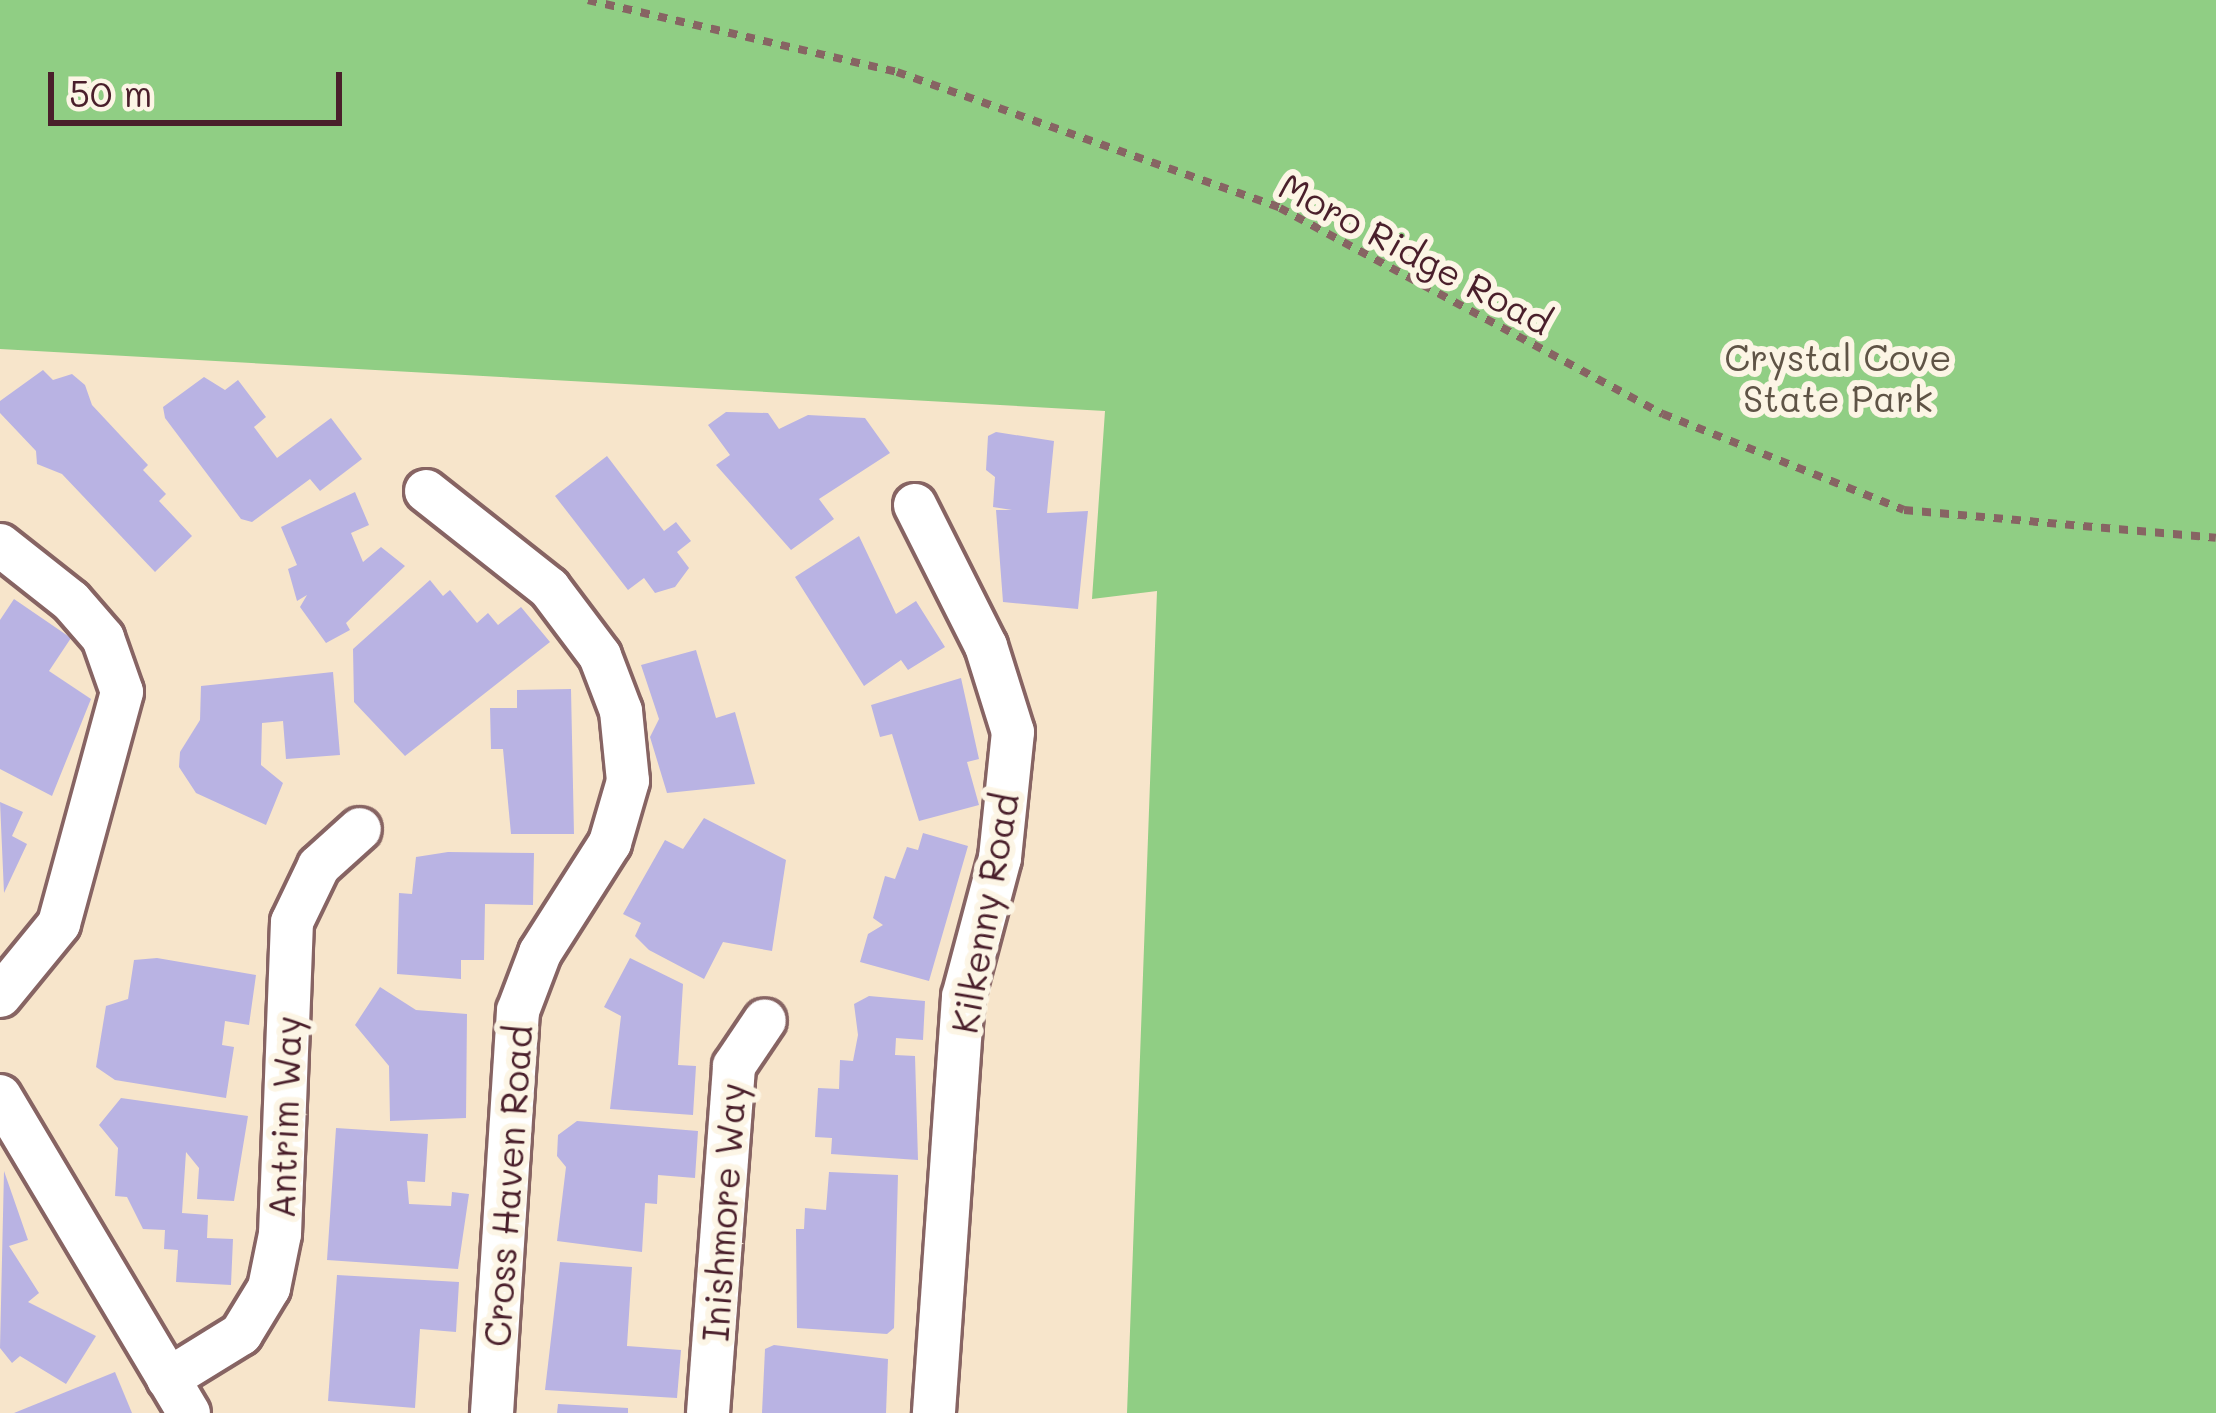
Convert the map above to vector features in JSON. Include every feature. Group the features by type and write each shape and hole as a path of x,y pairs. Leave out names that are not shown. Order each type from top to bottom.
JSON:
{"street":[{"name":"Cross Haven Road","path":"427,491 550,588 600,656 621,711 628,781 610,843 540,953 518,1011 493,1413"},
{"name":"Kilkenny Road","path":"915,506 986,646 1013,732 1000,858 963,997 934,1413"},
{"path":"0,545 71,601 103,638 122,692 59,924 0,996"},
{"name":"Antrim Way","path":"179,1396 241,1334 269,1288 280,1234 292,922 319,866 360,829"},
{"name":"Inishmore Way","path":"708,1413 734,1066 764,1020"},
{"path":"0,1096 179,1396"}],"path":[{"name":"Moro Ridge Road","path":"588,0 897,71 1280,208 1663,415 1904,511 2216,538"}],"green space":[{"name":"Crystal Cove State Park","path":"0,0 2216,0 2216,1413 1127,1413 1157,591 1092,599 1105,411 0,349"}],"building":[{"path":"43,370 53,380 72,374 85,385 92,405 148,465 143,470 166,494 159,501 192,536 155,572 62,474 37,464 36,451 0,413 0,401"},
{"path":"204,377 225,390 238,380 266,417 254,427 277,458 331,418 362,459 320,491 310,479 252,522 241,519 165,418 163,407"},
{"path":"726,412 768,413 779,429 808,415 865,418 890,453 819,499 834,519 791,550 716,465 730,455 708,425"},
{"path":"996,432 1054,441 1047,513 1088,511 1078,609 1003,602 996,510 1012,510 993,507 995,477 986,470 988,436"},
{"path":"607,456 664,531 676,522 691,541 677,552 689,568 675,587 655,593 644,578 628,590 555,496"},
{"path":"355,492 369,525 351,533 363,562 381,547 405,566 346,623 350,630 326,643 300,607 307,595 297,601 288,569 297,565 281,527"},
{"path":"859,536 896,614 916,601 945,647 908,670 901,660 864,686 795,577"},
{"path":"430,580 443,596 450,590 477,623 488,613 498,625 521,607 550,642 405,756 354,702 353,649"},
{"path":"14,599 71,638 49,671 91,699 52,796 0,769 0,620"},
{"path":"696,650 716,718 735,712 755,784 667,793 650,737 659,719 641,665"},
{"path":"333,672 340,755 286,759 283,721 262,723 261,765 283,783 266,825 196,793 179,767 180,752 200,720 201,686"},
{"path":"961,678 979,759 967,762 979,805 919,821 892,734 880,737 871,705"},
{"path":"571,689 574,834 511,834 503,749 491,749 490,708 517,708 517,690"},
{"path":"0,802 23,812 12,836 27,844 4,893"},
{"path":"704,818 786,860 772,951 723,942 704,979 649,950 635,936 641,923 623,914 665,840 683,849"},
{"path":"923,833 968,846 929,981 860,962 868,934 883,925 873,918 885,876 895,879 907,847 918,850"},
{"path":"448,852 534,853 533,905 485,904 484,960 461,960 461,979 397,974 399,893 412,894 416,857"},
{"path":"157,958 256,975 249,1025 225,1021 222,1045 234,1047 226,1098 115,1080 96,1067 106,1006 128,999 134,960"},
{"path":"630,958 683,984 678,1065 696,1066 693,1115 610,1109 621,1016 604,1007"},
{"path":"380,987 416,1010 467,1014 466,1118 390,1121 389,1066 355,1025"},
{"path":"869,996 925,1001 923,1040 896,1038 895,1055 915,1056 918,1160 831,1154 832,1138 815,1137 818,1088 839,1089 840,1060 853,1061 858,1035 854,1004"},
{"path":"121,1098 248,1116 234,1201 197,1199 199,1168 186,1152 182,1213 208,1215 207,1238 233,1239 231,1285 176,1282 178,1250 164,1249 165,1230 143,1229 127,1197 115,1196 118,1148 99,1125"},
{"path":"577,1121 698,1131 695,1178 658,1175 657,1204 645,1203 642,1252 557,1241 566,1167 557,1156 558,1135"},
{"path":"336,1128 428,1134 425,1182 407,1181 409,1204 451,1206 452,1192 469,1194 458,1269 327,1260"},
{"path":"4,1171 28,1240 9,1246 39,1293 28,1302 96,1336 66,1384 20,1356 12,1363 0,1348"},
{"path":"829,1172 898,1175 894,1328 887,1334 797,1328 796,1229 804,1229 805,1208 826,1210"},
{"path":"560,1262 632,1267 627,1346 681,1350 677,1398 545,1390"},
{"path":"337,1275 459,1282 456,1332 420,1329 415,1408 328,1401"},
{"path":"774,1345 888,1359 886,1413 762,1413 765,1349"},
{"path":"115,1372 132,1413 14,1413"},
{"path":"558,1404 628,1408 628,1413 557,1413"}]}
